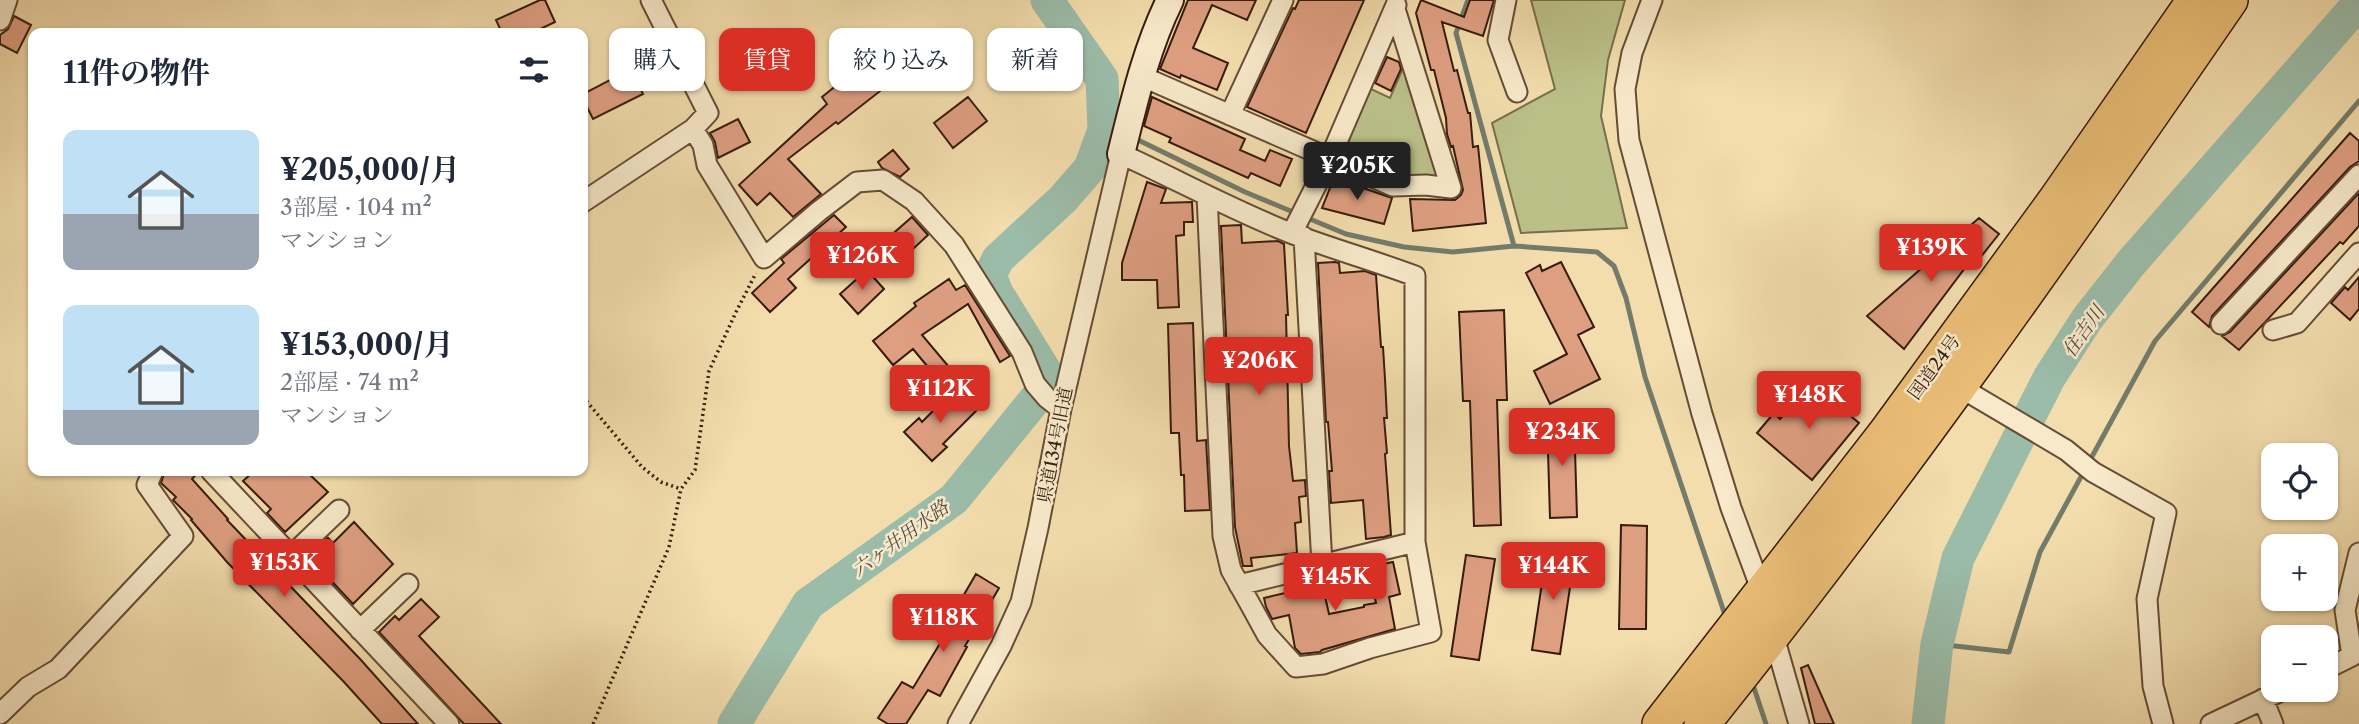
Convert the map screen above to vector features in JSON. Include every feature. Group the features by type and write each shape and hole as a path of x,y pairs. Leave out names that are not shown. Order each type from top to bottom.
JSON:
{"highway":[{"name":"国道24号","path":"1660,724 1886,433 2056,200 2195,0"},
{"name":"国道24号","path":"1702,724 1766,644 2067,237 2230,0"}],"main road":[{"path":"1121,154 1141,76 1158,24 1170,0"}],"street":[{"path":"0,20 7,0"},
{"path":"588,199 693,129 708,113 651,0"},
{"path":"1230,115 1283,0"},
{"path":"1506,0 1498,40 1517,92"},
{"path":"1652,0 1632,53 1625,89 1629,140 1702,414 1731,508 1753,607 1798,724"},
{"path":"1141,76 1393,186 1426,185 1451,188 1397,5"},
{"path":"1322,565 1300,225 1397,5"},
{"path":"693,129 703,145 707,164 764,258 857,182 883,180 914,201 954,245 1048,397"},
{"path":"1121,154 1207,196 1300,225 1415,276 1415,542 1431,632 1322,664 1296,667 1267,635 1231,570 1223,536 1207,196"},
{"name":"県道134号旧道","path":"958,724 1001,646 1021,601 1038,528 1048,397 1121,154"},
{"path":"2221,324 2359,174"},
{"path":"2273,330 2297,323 2359,253"},
{"path":"1958,386 2066,450 2093,472 2166,513 2147,599 2153,686 2163,724"},
{"path":"0,714 28,687 58,669 183,536 147,485 151,476"},
{"path":"223,476 291,556 449,724"},
{"path":"291,556 339,510"},
{"path":"1239,585 1415,542"},
{"path":"2338,663 2352,656 2344,610 2359,553"},
{"path":"360,630 408,584"},
{"path":"2211,724 2261,700"},
{"path":"2264,702 2273,724"}],"path":[{"path":"593,724 669,547 681,489 695,470 709,371 764,258"},
{"path":"588,403 642,467 661,482 681,489"}],"green space":[{"path":"1531,0 1625,0 1608,60 1601,116 1627,228 1521,233 1492,123 1555,89"},
{"path":"1407,59 1442,177 1393,180 1344,158 1340,150 1369,88 1390,98"}],"building":[{"path":"545,0 555,22 542,28 500,28 496,20"},
{"path":"1188,0 1256,0 1247,20 1212,5 1193,48 1228,63 1217,90 1160,69"},
{"path":"1299,0 1364,0 1306,133 1247,107"},
{"path":"1421,0 1464,17 1470,0 1494,0 1483,36 1442,22 1454,71 1457,70 1470,113 1473,147 1478,146 1486,223 1413,231 1410,199 1455,200 1463,190 1453,146 1451,147 1447,134 1446,118 1434,70 1431,70 1416,13"},
{"path":"14,16 31,25 17,53 0,44 0,35 8,29"},
{"path":"1387,57 1399,62 1401,69 1391,91 1375,83"},
{"path":"609,80 609,91 642,91 643,94 593,119 588,109 588,91"},
{"path":"830,91 880,91 788,159 821,194 793,217 770,193 757,205 739,185 827,104 822,97"},
{"path":"968,97 987,121 953,148 934,123"},
{"path":"1152,97 1245,139 1240,150 1265,161 1270,150 1292,159 1280,186 1251,173 1248,178 1169,142 1171,138 1144,126"},
{"path":"738,119 750,142 718,158 710,133"},
{"path":"2350,133 2359,141 2359,161 2350,167 2212,316 2209,327 2192,312"},
{"path":"893,150 909,169 900,177 882,168 878,162"},
{"path":"1334,178 1392,198 1384,224 1322,208"},
{"path":"1147,182 1166,189 1161,203 1192,202 1193,222 1184,222 1184,235 1176,236 1179,307 1158,308 1157,280 1122,280 1122,263"},
{"path":"2359,193 2359,226 2343,244 2340,242 2239,350 2222,336 2230,332"},
{"path":"834,215 846,227 788,279 796,288 770,312 752,293 784,263 781,259"},
{"path":"912,217 928,235 898,263 881,244"},
{"path":"1979,218 1999,234 1972,268 1968,264 1904,349 1867,316"},
{"path":"1241,225 1242,243 1278,241 1284,244 1288,315 1289,446 1293,481 1305,480 1306,496 1299,497 1301,522 1295,523 1297,553 1251,558 1252,566 1243,566 1235,527 1221,226"},
{"path":"1561,262 1594,327 1578,335 1600,379 1550,404 1534,371 1567,354 1526,273 1540,265 1542,271"},
{"path":"1318,263 1339,263 1340,273 1365,271 1376,275 1385,379 1385,454 1391,535 1384,537 1366,539 1363,500 1331,503 1329,471 1332,471 1326,422"},
{"path":"867,270 884,289 858,314 840,294"},
{"path":"2359,277 2359,309 2350,320 2331,303 2345,287 2348,290"},
{"path":"949,279 956,290 965,285 1010,356 1000,362 968,304 922,335 954,373 942,384 913,349 893,365 873,341 916,306 914,303"},
{"path":"1504,310 1507,400 1497,400 1501,525 1474,526 1470,401 1463,401 1459,312"},
{"path":"1193,323 1197,441 1206,440 1210,510 1185,511 1179,433 1171,433 1168,324"},
{"path":"1811,383 1859,423 1812,480 1757,433 1774,413 1780,419"},
{"path":"955,389 976,411 943,444 947,447 932,461 904,432 919,418 922,422"},
{"path":"1574,417 1577,517 1550,518 1547,418"},
{"path":"163,476 195,476 192,479 227,520 361,660 418,724 382,724 227,562 173,500 176,497 161,483"},
{"path":"248,476 311,476 328,492 285,532 267,513 271,509 243,481"},
{"path":"354,522 393,564 353,604 308,556 328,538 333,543"},
{"path":"1621,525 1647,526 1646,629 1619,629"},
{"path":"1547,549 1575,554 1560,654 1532,650"},
{"path":"1466,555 1495,559 1479,660 1451,656"},
{"path":"1393,562 1400,594 1389,597 1395,629 1320,652 1301,654 1295,648 1289,615 1272,619 1266,607 1264,598 1298,590 1296,584 1321,578 1329,614 1376,603 1368,567"},
{"path":"976,574 999,588 940,696 928,690 906,724 888,724 878,718 902,682 913,688 959,612 955,610"},
{"path":"421,599 439,617 419,636 501,724 464,724 379,632 395,616 399,620"},
{"path":"1808,665 1834,724 1815,724 1801,668"}],"waterway":[{"name":"六ヶ井用水路","path":"734,724 808,604 954,499 1046,386 1047,374 997,293 990,275 998,259 1063,199 1090,168 1104,130 1102,79 1047,0"},
{"path":"1468,0 1456,33 1514,246"},
{"name":"住吉川","path":"1928,724 1937,644 1958,558 2049,378 2087,319 2131,263 2359,3"},
{"path":"1937,644 2009,652 2040,552 2155,341 2359,101"},
{"path":"1104,124 1120,132"},
{"path":"1132,137 1245,192 1346,234 1404,247 1453,252 1514,246 1597,252 1614,266 1626,298 1645,377 1726,618"},
{"path":"1752,682 1766,724"}]}
